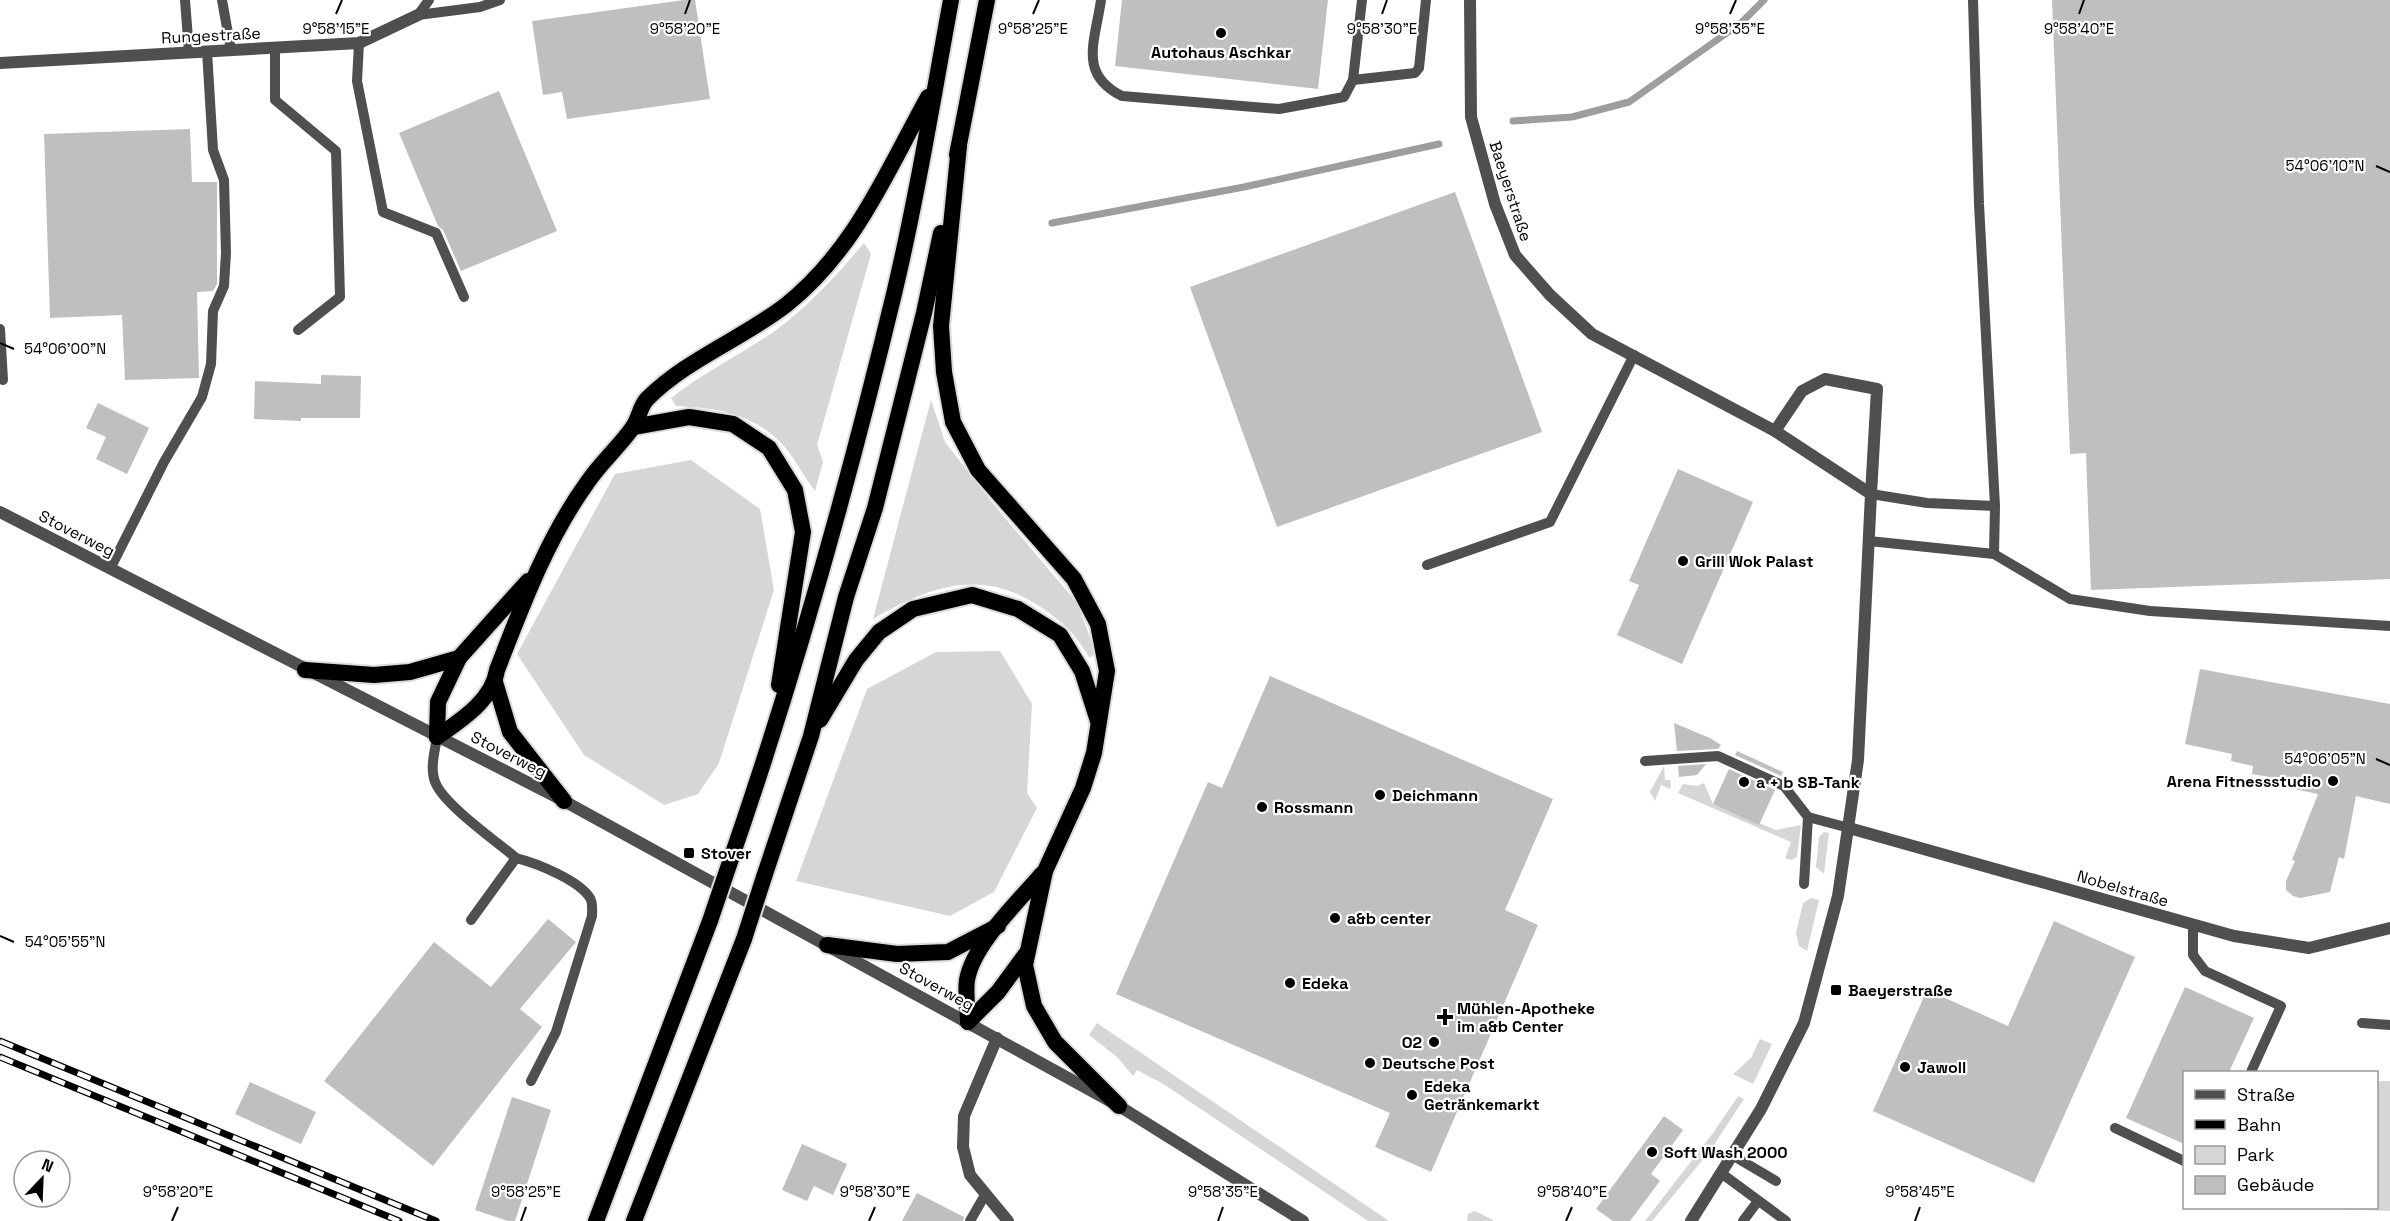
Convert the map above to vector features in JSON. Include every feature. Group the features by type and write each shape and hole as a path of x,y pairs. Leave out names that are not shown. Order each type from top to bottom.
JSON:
{"highway":[{"path":"596,1221 710,921 769,748 819,583 894,292 951,0"},
{"path":"634,1221 744,939 811,736 846,597 875,508 921,325 987,0"},
{"path":"437,737 465,717 485,698 495,682 497,670 534,573 585,484 633,427 646,400 693,363 786,305 827,267 854,234 876,198 936,83"},
{"path":"959,146 941,326 944,372 953,422 978,470 1074,579 1098,624 1107,671 1099,725 1083,788 1045,871 1025,965 1034,1006 1055,1042 1119,1106"},
{"path":"633,427 689,417 733,424 769,448 795,490 803,532 769,748"},
{"path":"437,737 438,702 459,658 534,573"},
{"path":"811,736 856,660 879,632 913,609 972,595 1018,609 1060,635 1082,671 1099,725"},
{"path":"305,670 374,675 410,672 459,658"},
{"path":"495,682 510,732 564,801"},
{"path":"968,1022 967,980 977,956 998,926 1045,871"},
{"path":"827,945 897,954 948,952 998,926"},
{"path":"968,1022 998,992 1026,954"}],"street":[{"name":"Baeyerstraße","path":"1470,0 1471,117 1495,204 1515,255 1550,295 1592,334 1774,431 1871,494"},
{"name":"Rungestraße","path":"0,63 359,43 418,15"},
{"path":"1691,1221 1761,1109 1804,1023 1838,896 1858,760 1877,389 1825,379 1802,391 1774,431"},
{"name":"Stoverweg","path":"0,512 564,801 1119,1106 1303,1221"},
{"name":"Nobelstraße","path":"1849,828 2234,936 2309,948 2390,928"},
{"path":"997,1038 964,1116 963,1147 970,1175 1008,1221"}],"lane":[{"path":"185,0 189,52"},
{"path":"222,0 231,50"},
{"path":"418,15 429,0"},
{"path":"418,15 480,7 500,0"},
{"path":"1101,0 1092,66 1096,77 1106,88 1122,96 1279,109 1344,97 1353,80 1362,0"},
{"path":"1353,80 1415,73 1419,68 1426,0"},
{"path":"1973,0 1979,204 1995,506 1994,554"},
{"path":"359,43 357,81 384,212 435,233 464,297"},
{"path":"275,48 274,100 336,151 340,297 298,330"},
{"path":"110,569 164,462 202,397 211,364 213,311 224,286 226,253 224,180 213,150 207,51"},
{"path":"0,329 3,380"},
{"path":"1427,565 1550,522 1634,355"},
{"path":"1871,494 1927,503 1995,506"},
{"path":"1869,541 1994,554 2070,599 2150,611 2390,626"},
{"path":"437,737 433,762 435,782 444,796 516,858 537,864 582,888 591,899 592,916 556,1032 531,1081"},
{"path":"1645,761 1718,756 1784,786 1808,818 1849,828"},
{"path":"1804,884 1808,818"},
{"path":"471,920 516,858"},
{"path":"2193,924 2193,955 2205,971 2281,1006 2251,1071"},
{"path":"2362,1023 2390,1025"},
{"path":"2115,1128 2183,1161"},
{"path":"1732,1155 1776,1181"},
{"path":"1721,1173 1786,1221"},
{"path":"970,1221 986,1195"},
{"path":"1743,1221 1758,1201"}],"green space":[{"path":"864,243 871,254 817,445 823,462 815,491 783,445 759,426 734,414 706,408 676,406 671,398 785,323 821,291"},
{"path":"931,400 945,442 995,506 1077,603 1096,653 1090,658 1068,628 1040,606 1017,594 994,587 971,584 947,587 924,594 873,619"},
{"path":"691,460 760,509 774,590 719,763 698,794 664,805 584,755 517,654 615,474"},
{"path":"1000,651 1032,704 1027,793 1037,808 994,892 950,916 796,881 867,689 936,652"},
{"path":"1664,766 1665,780 1670,780 1671,786 1670,789 1661,785 1655,801 1650,792"},
{"path":"1704,783 1713,804 1776,830 1801,825 1797,857 1791,860 1785,858 1791,842 1678,793 1683,784 1697,786"},
{"path":"1824,832 1829,833 1824,874 1816,867 1819,837"},
{"path":"1811,898 1819,900 1807,951 1799,946 1796,933 1803,903"},
{"path":"1097,1023 1389,1221 1368,1221 1165,1085 1137,1070 1133,1076 1117,1057 1089,1035"},
{"path":"1760,1039 1772,1044 1753,1084 1733,1074 1751,1058"},
{"path":"2378,1081 2390,1081 2390,1211 2335,1209 2378,1209"},
{"path":"1738,1096 1744,1099 1710,1151 1652,1221 1645,1221 1713,1133"},
{"path":"1475,1211 1493,1221 1467,1221 1468,1214"}],"building":[{"path":"695,0 710,99 567,119 562,92 543,95 532,21"},
{"name":"Autohaus Aschkar","path":"1122,0 1328,0 1318,89 1115,66"},
{"path":"2052,0 2390,0 2390,579 2091,590 2086,453 2070,454"},
{"path":"499,91 557,231 461,271 443,230 438,226 399,133"},
{"path":"190,129 192,182 217,182 217,284 213,291 197,292 199,378 125,380 122,315 50,318 44,134"},
{"path":"1455,192 1542,432 1277,527 1190,287"},
{"path":"321,375 361,376 360,418 301,418 301,421 254,419 255,381 321,384"},
{"path":"98,403 149,428 127,474 96,459 106,437 86,428"},
{"path":"1678,469 1753,502 1682,664 1617,635 1639,585 1629,581"},
{"name":"Arena Fitnessstudio","path":"2200,669 2390,704 2390,804 2356,796 2344,859 2339,857 2330,892 2300,898 2286,890 2286,881 2295,861 2292,860 2318,794 2275,785 2276,778 2252,774 2253,766 2231,761 2232,754 2185,744"},
{"name":"a&b center","path":"1270,676 1553,799 1505,910 1538,925 1431,1172 1375,1147 1390,1113 1116,994 1208,782 1222,788"},
{"path":"1674,723 1721,745 1718,749 1677,751"},
{"path":"1737,751 1783,772 1781,776 1735,755"},
{"path":"1706,764 1697,775 1679,777 1678,766"},
{"path":"1729,769 1775,790 1759,825 1713,804"},
{"path":"548,919 576,942 520,1009 542,1027 433,1166 324,1081 434,942 491,987"},
{"path":"2054,921 2135,957 2034,1183 1873,1111 1927,990 2008,1026"},
{"path":"2185,987 2254,1018 2229,1071 2183,1071 2183,1144 2126,1118"},
{"path":"250,1082 316,1112 301,1144 235,1114"},
{"path":"512,1097 551,1110 515,1221 508,1221 475,1210"},
{"name":"Soft Wash 2000","path":"1664,1116 1683,1130 1651,1174 1660,1181 1630,1221 1613,1221 1596,1209"},
{"path":"802,1144 847,1164 833,1195 814,1186 807,1201 782,1190"},
{"path":"917,1193 964,1217 963,1221 902,1221"}],"waterway":[{"path":"1513,121 1572,117 1629,102 1741,23 1764,0"},
{"path":"1052,223 1244,187 1439,144"}],"railway":[{"path":"0,1041 436,1221"},
{"path":"0,1057 399,1221"}],"place":[{"name":"Autohaus Aschkar","path":"1221,33"},
{"name":"Grill Wok Palast","path":"1683,561"},
{"name":"Arena Fitnessstudio","path":"2333,781"},
{"name":"a + b SB-Tank","path":"1744,782"},
{"name":"Deichmann","path":"1380,795"},
{"name":"Rossmann","path":"1262,807"},
{"name":"Stover","path":"689,853"},
{"name":"a&b center","path":"1335,918"},
{"name":"Edeka","path":"1290,983"},
{"name":"Baeyerstraße","path":"1836,990"},
{"name":"Mühlen-Apotheke im a&b Center","path":"1445,1017"},
{"name":"O2","path":"1434,1042"},
{"name":"Deutsche Post","path":"1370,1063"},
{"name":"Jawoll","path":"1905,1067"},
{"name":"Edeka Getränkemarkt","path":"1412,1095"},
{"name":"Soft Wash 2000","path":"1652,1152"}]}
